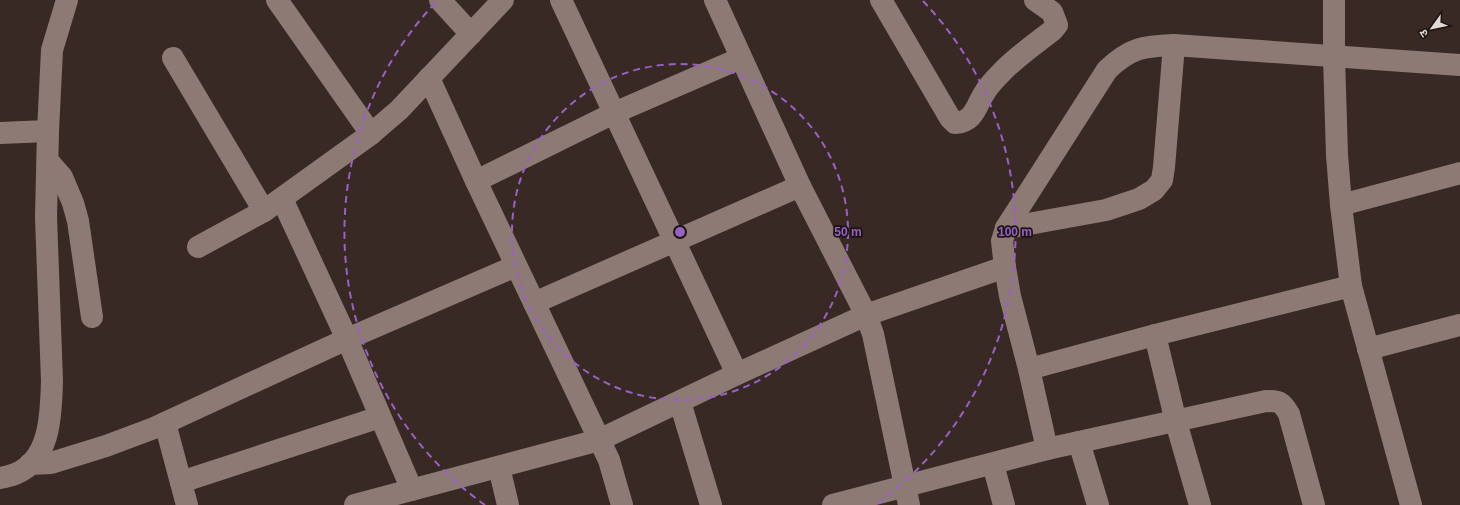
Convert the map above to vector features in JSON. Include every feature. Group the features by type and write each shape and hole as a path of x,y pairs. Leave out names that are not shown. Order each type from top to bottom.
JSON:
{"street":[{"path":"0,478 16,474 30,464 41,450 48,430 51,408 51,374 46,217 48,131 52,50 67,0"},
{"path":"277,0 371,134"},
{"path":"440,0 471,34"},
{"path":"198,247 264,211 371,134 399,110 503,0"},
{"path":"561,0 737,374"},
{"path":"715,0 800,186 866,315 873,334 907,496"},
{"path":"881,0 950,118 955,123 963,122 970,118 985,92 1000,74 1016,58 1052,30 1057,24 1052,12 1035,0"},
{"path":"1334,0 1337,155 1340,205 1351,286 1411,505"},
{"path":"1006,228 1106,210 1140,198 1154,190 1162,180 1174,45"},
{"path":"1047,449 1029,369 1010,296 1002,241 1006,228 1107,70 1125,55 1137,49 1150,46 1174,45 1460,65"},
{"path":"173,58 264,211"},
{"path":"476,181 614,113 741,58"},
{"path":"429,78 516,266 600,440 609,460 622,505"},
{"path":"0,133 48,131"},
{"path":"48,161 62,177 73,203 78,221 92,317"},
{"path":"1340,205 1460,173"},
{"path":"534,303 800,186"},
{"path":"282,199 347,340 412,490"},
{"path":"30,464 51,463 72,457 106,446 165,422 516,266"},
{"path":"355,505 390,501 412,490 600,440 737,374 866,315 1005,267"},
{"path":"1029,369 1155,335 1351,286"},
{"path":"1368,350 1460,325"},
{"path":"1155,335 1176,422 1200,505"},
{"path":"833,505 907,496 993,464 1047,449 1176,422 1266,401 1276,401 1284,405 1289,414 1314,505"},
{"path":"680,402 711,505"},
{"path":"181,482 380,417"},
{"path":"165,422 187,505"},
{"path":"1079,442 1098,505"},
{"path":"993,464 1004,505"},
{"path":"499,467 508,505"}]}
